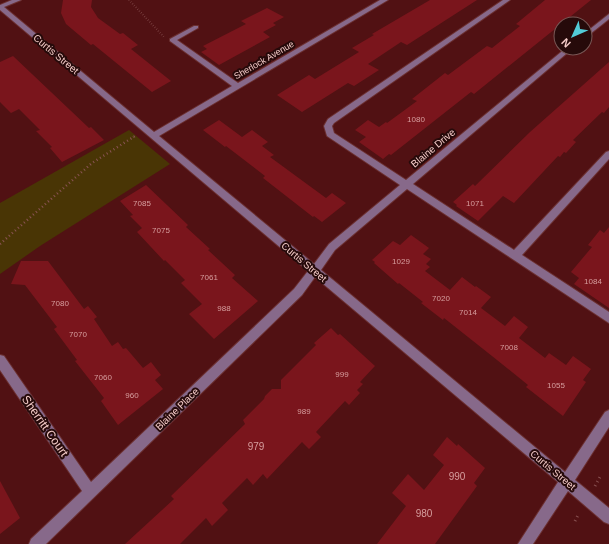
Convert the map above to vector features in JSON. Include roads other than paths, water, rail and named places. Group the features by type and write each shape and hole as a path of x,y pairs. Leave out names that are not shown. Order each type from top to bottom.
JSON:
{"street":[{"path":"0,7 18,0"},
{"name":"Sherlock Avenue","path":"153,136 385,0"},
{"path":"507,0 331,121 328,126 330,134 516,255 609,318"},
{"name":"Curtis Street","path":"0,7 609,517"},
{"path":"593,29 609,16"},
{"path":"196,28 172,40 237,86"},
{"name":"Blaine Drive","path":"314,271 332,247 560,56"},
{"path":"516,255 609,154"},
{"name":"Blaine Place","path":"36,544 298,292 314,271"},
{"name":"Sherritt Court","path":"0,360 90,492"},
{"path":"524,544 609,416"}]}
